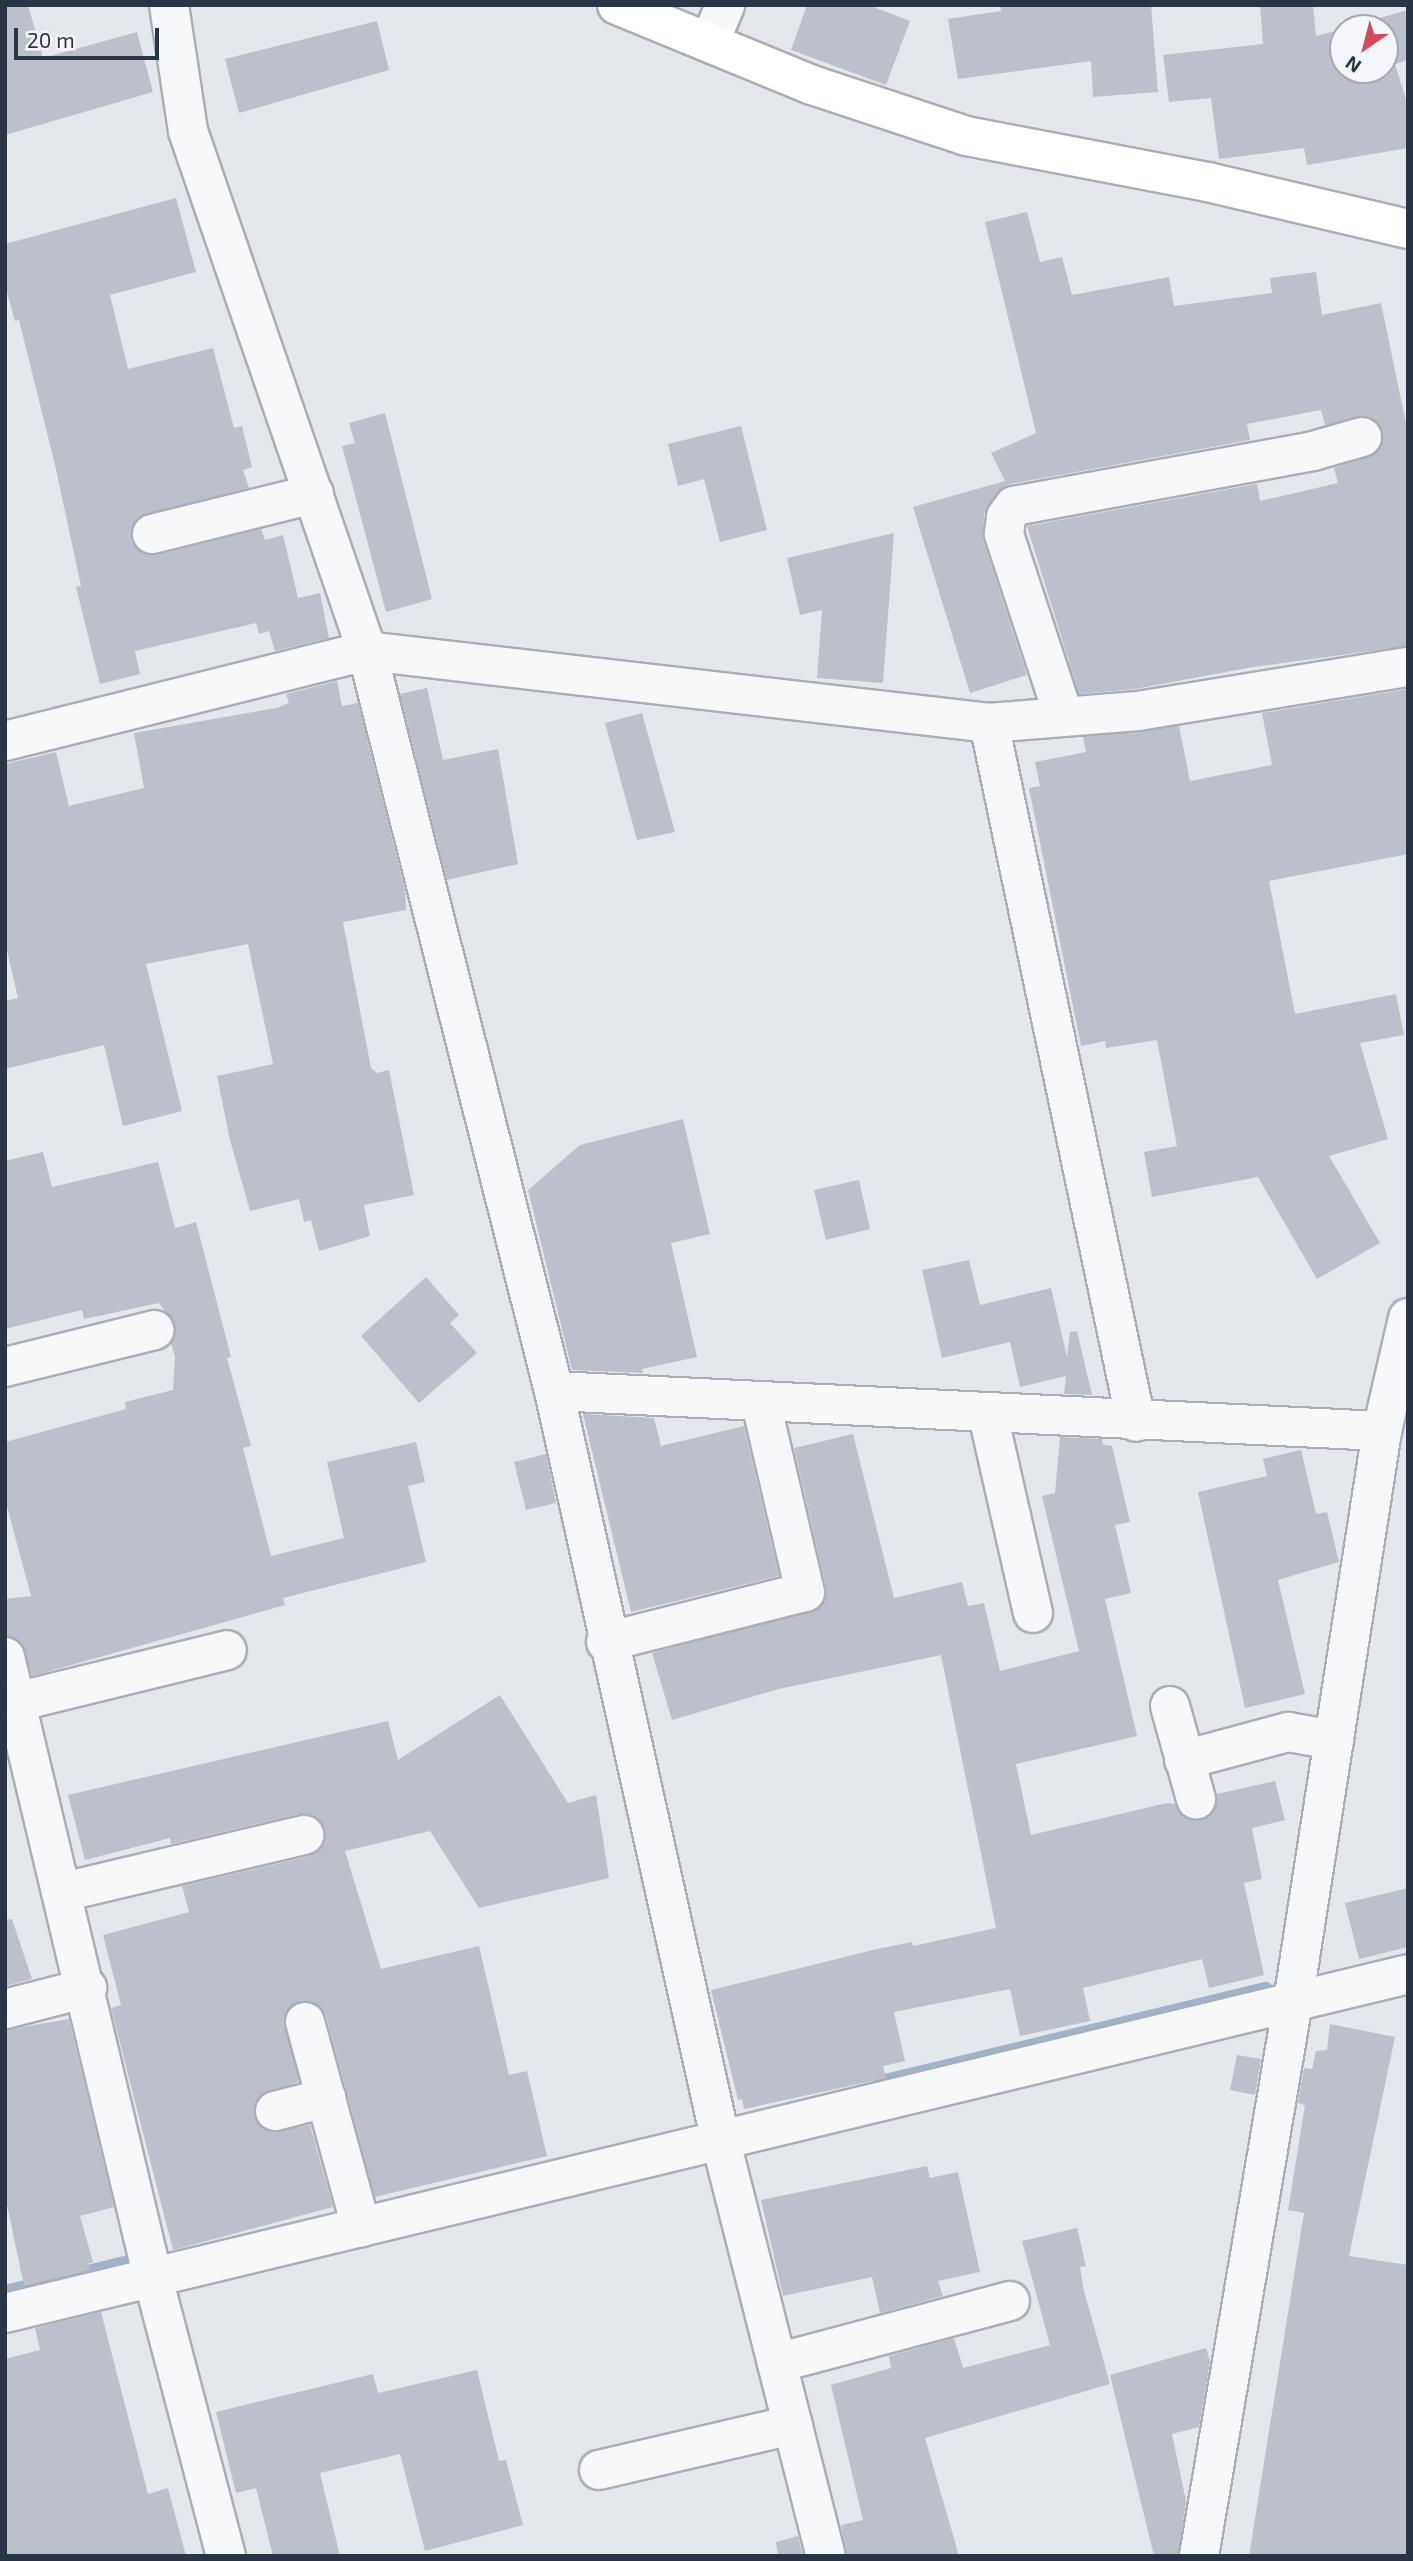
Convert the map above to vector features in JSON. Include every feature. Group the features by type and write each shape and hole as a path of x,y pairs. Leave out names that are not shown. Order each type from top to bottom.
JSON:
{"street":[{"path":"169,5 188,131 245,308 314,494 367,651 554,1391 606,1642 720,2138 826,2556"},
{"path":"617,5 812,85 966,136 1208,182 1408,229"},
{"path":"710,41 725,5"},
{"path":"1064,717 1004,534 1006,517 1014,506 1313,451 1362,437"},
{"path":"152,534 314,494"},
{"path":"5,741 367,651 989,723 1138,711 1408,667"},
{"path":"989,723 1136,1422"},
{"path":"1199,2556 1293,2002 1382,1431 1408,1318"},
{"path":"5,1367 154,1330"},
{"path":"554,1391 988,1415 1382,1431"},
{"path":"606,1642 805,1592 761,1403"},
{"path":"988,1415 1033,1613"},
{"path":"16,1702 227,1650"},
{"path":"5,1657 16,1702 21,1789 63,1892 153,2278 226,2556"},
{"path":"1170,1706 1196,1799"},
{"path":"1184,1760 1288,1732 1334,1740"},
{"path":"63,1892 304,1835"},
{"path":"5,2313 720,2138 1408,1975"},
{"path":"5,2008 87,1988"},
{"path":"305,2022 361,2227"},
{"path":"275,2111 326,2098"},
{"path":"777,2363 1010,2301"},
{"path":"599,2470 793,2426"}],"building":[{"path":"5,5 28,5 43,58 137,32 153,92 5,135"},
{"path":"807,5 868,5 910,21 886,85 791,50"},
{"path":"1000,5 1151,5 1158,92 1093,97 1091,61 958,79 948,19 1001,11"},
{"path":"1260,5 1313,5 1316,36 1329,33 1329,84 1399,84 1399,77 1408,106 1408,148 1307,165 1304,148 1219,159 1211,98 1169,102 1163,55 1263,44"},
{"path":"1408,10 1408,60 1399,63 1399,14 1394,14"},
{"path":"377,21 389,70 239,113 225,59"},
{"path":"176,198 196,272 110,295 128,369 213,348 234,428 242,426 252,467 243,470 249,488 137,518 131,540 137,550 157,555 261,529 265,540 283,535 298,598 320,593 329,638 275,651 269,631 259,634 256,623 135,651 140,674 100,684 76,587 81,586 55,465 19,320 15,321 5,285 5,244"},
{"path":"1027,212 1040,262 1062,257 1072,295 1169,277 1174,306 1272,293 1270,278 1316,272 1322,315 1381,303 1408,433 1408,646 1253,667 1135,689 1079,694 1027,526 1257,484 1260,501 1338,483 1334,468 1377,453 1383,432 1367,416 1325,425 1321,410 1247,424 1250,440 1010,484 997,492 984,514 983,540 1027,675 970,693 913,507 1005,481 991,453 1036,433 985,222"},
{"path":"385,413 432,599 386,612 342,446 355,443 349,423"},
{"path":"741,426 767,530 720,542 704,479 678,486 668,444"},
{"path":"894,533 883,683 817,678 822,610 800,615 787,558"},
{"path":"337,681 342,706 358,703 405,890 406,910 343,922 371,1068 377,1073 389,1070 414,1195 364,1205 370,1236 319,1251 311,1220 304,1222 299,1199 250,1211 230,1140 217,1076 273,1064 248,944 146,964 182,1111 123,1126 104,1045 5,1069 5,1001 18,998 5,942 5,764 56,752 69,806 144,788 134,733 276,708 289,703 286,694"},
{"path":"427,688 443,760 498,749 518,864 447,880 400,694"},
{"path":"1408,689 1408,854 1269,881 1295,1014 1396,994 1404,1035 1360,1043 1388,1139 1329,1156 1380,1243 1317,1279 1258,1177 1152,1197 1144,1152 1177,1146 1157,1040 1106,1048 1105,1041 1081,1046 1029,788 1040,786 1035,762 1086,752 1083,737 1179,726 1190,781 1272,765 1262,713"},
{"path":"642,713 675,832 637,840 605,723"},
{"path":"683,1119 710,1234 671,1243 697,1357 642,1369 643,1373 572,1370 528,1190 580,1145"},
{"path":"43,1152 52,1187 158,1162 175,1228 196,1222 231,1357 227,1358 251,1446 243,1448 271,1556 344,1538 327,1462 416,1442 425,1482 408,1486 426,1562 283,1598 285,1605 32,1676 21,1643 5,1636 5,1599 31,1596 5,1499 5,1442 126,1409 125,1402 173,1390 175,1357 171,1343 175,1324 159,1303 84,1319 82,1310 5,1329 5,1161"},
{"path":"859,1180 870,1229 826,1240 814,1190"},
{"path":"969,1260 980,1305 1051,1288 1067,1357 1070,1332 1077,1331 1092,1395 1064,1394 1066,1376 1020,1387 1010,1342 942,1358 922,1270"},
{"path":"426,1277 459,1315 450,1323 477,1353 419,1403 361,1336"},
{"path":"583,1414 654,1418 661,1446 744,1426 779,1576 631,1612"},
{"path":"853,1434 894,1598 962,1582 968,1606 984,1603 1000,1671 1079,1651 1042,1496 1055,1493 1060,1437 1102,1439 1103,1445 1112,1446 1130,1522 1115,1525 1131,1593 1105,1599 1137,1736 1016,1764 1031,1835 1167,1803 1175,1804 1190,1820 1201,1820 1212,1814 1217,1794 1275,1781 1285,1820 1252,1828 1262,1879 1244,1883 1264,1975 1209,1988 1202,1959 1083,1988 1090,2021 1020,2036 1010,1989 894,2012 905,2061 883,2066 886,2078 744,2109 742,2099 738,2100 711,1990 877,1949 912,1942 913,1946 996,1928 941,1655 779,1689 672,1720 652,1653 821,1607 826,1587 794,1448"},
{"path":"1301,1450 1316,1514 1327,1512 1339,1562 1278,1580 1305,1694 1245,1708 1198,1492 1267,1476 1263,1459"},
{"path":"546,1454 556,1503 526,1510 514,1462"},
{"path":"500,1695 568,1803 596,1795 609,1878 479,1908 430,1831 345,1851 381,1969 479,1946 509,2075 527,2071 547,2156 375,2197 326,2016 320,2006 300,2001 284,2017 299,2082 260,2095 254,2116 270,2132 310,2125 333,2207 173,2250 111,2008 121,2005 103,1935 189,1912 182,1886 310,1856 325,1842 325,1831 319,1820 299,1814 171,1844 170,1838 85,1860 68,1795 388,1721 398,1760"},
{"path":"1408,1888 1408,1947 1359,1959 1345,1903"},
{"path":"12,1919 32,1979 5,1986 5,1920"},
{"path":"69,2019 114,2207 80,2216 93,2262 88,2264 90,2270 24,2286 5,2195 5,2030"},
{"path":"1330,2024 1395,2037 1349,2256 1408,2265 1408,2556 1249,2556 1304,2213 1288,2210 1305,2105 1298,2103 1304,2068 1312,2069 1316,2051 1327,2050"},
{"path":"1237,2055 1261,2059 1255,2095 1230,2090"},
{"path":"927,2166 930,2178 958,2172 980,2272 938,2281 943,2296 880,2313 872,2277 783,2296 761,2200"},
{"path":"1077,2228 1086,2266 1080,2267 1083,2287 1110,2384 925,2438 959,2556 847,2556 841,2525 863,2520 831,2385 891,2368 889,2356 954,2338 963,2368 1050,2345 1022,2241"},
{"path":"101,2312 148,2494 168,2488 186,2556 5,2556 5,2359 40,2350 35,2328"},
{"path":"1206,2348 1210,2361 1199,2427 1172,2434 1186,2501 1178,2556 1154,2556 1110,2375"},
{"path":"477,2370 499,2461 506,2460 523,2525 425,2551 400,2454 320,2473 340,2556 273,2556 256,2488 236,2493 216,2412 373,2374 378,2393"},
{"path":"798,2536 803,2556 778,2556 776,2542"}],"waterway":[{"path":"881,2082 1266,1989"},
{"path":"5,2292 129,2262"}]}
